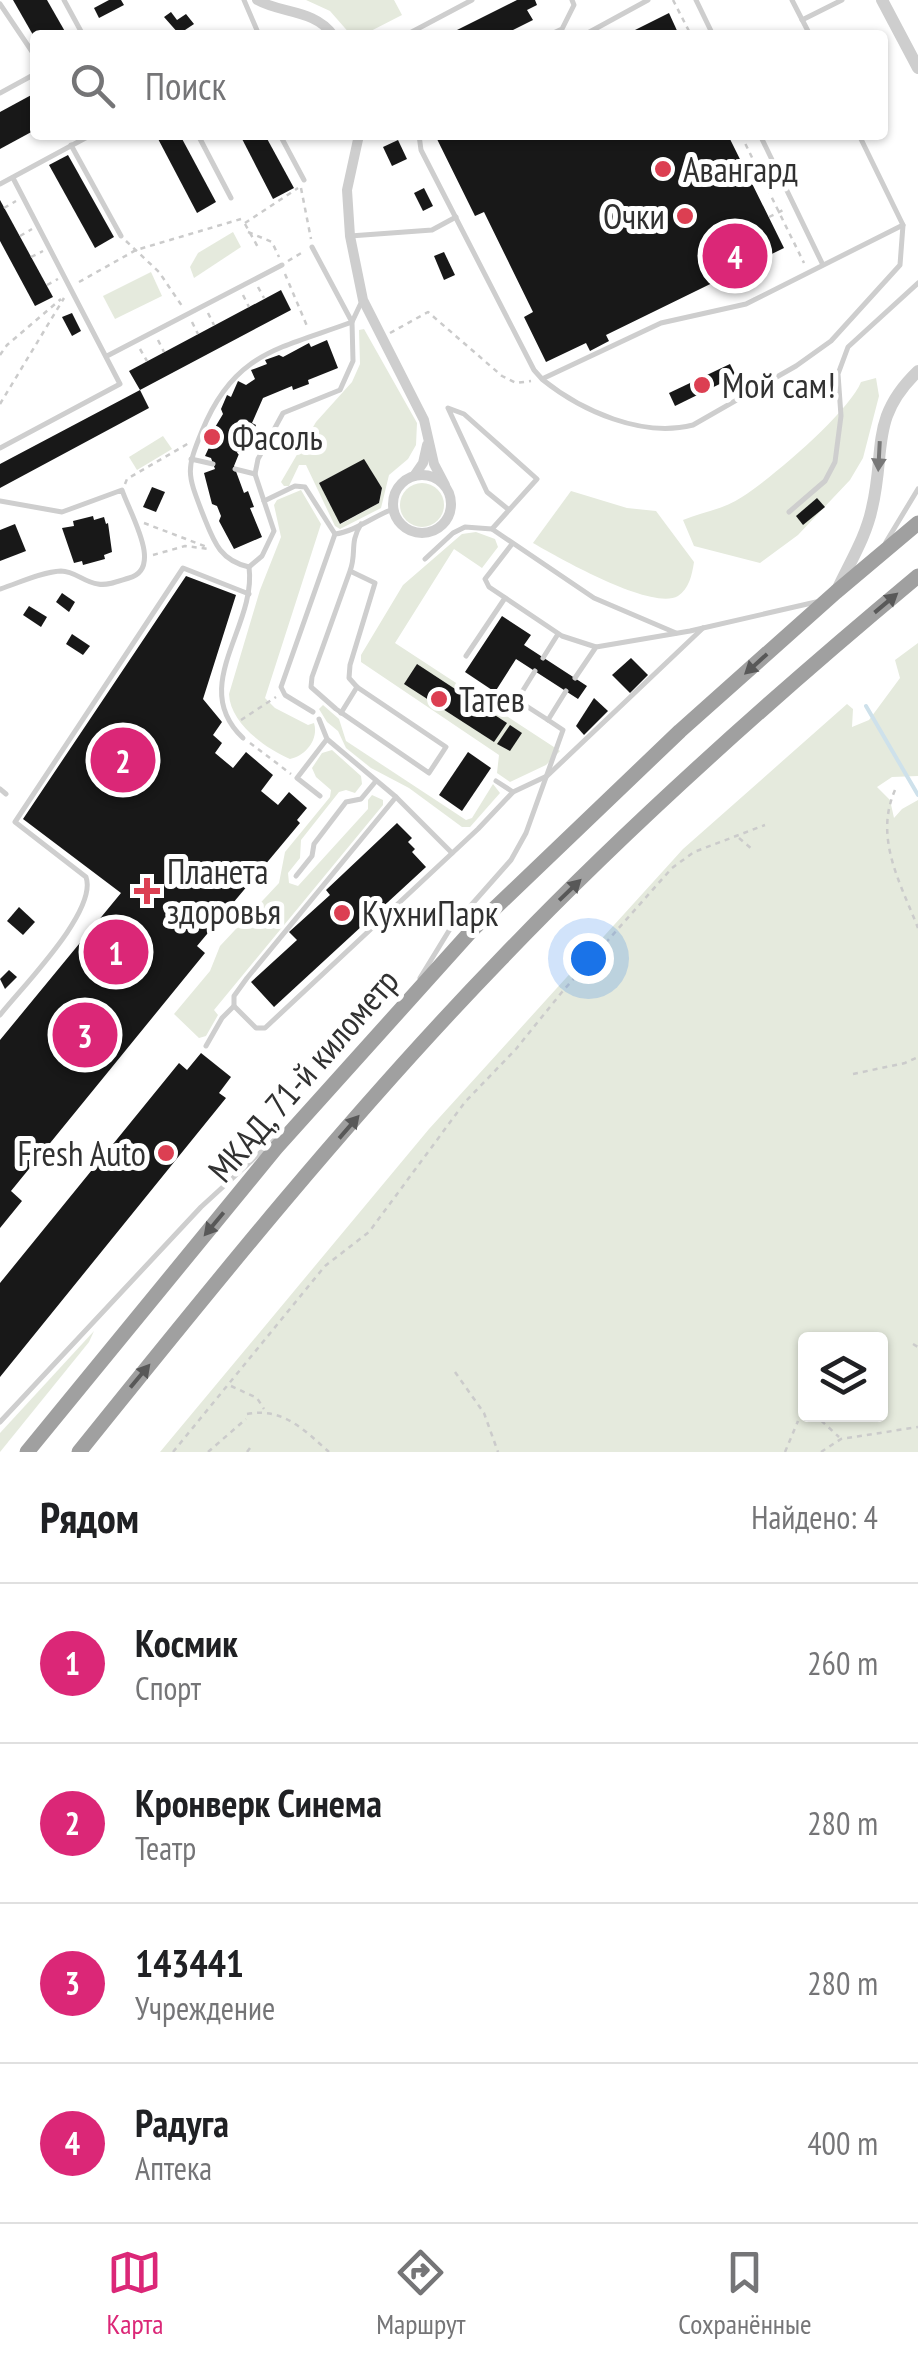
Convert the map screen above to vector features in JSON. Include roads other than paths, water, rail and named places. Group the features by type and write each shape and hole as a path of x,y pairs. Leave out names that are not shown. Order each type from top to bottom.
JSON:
{"highway":[{"name":"МКАД, 71-й километр","path":"27,1452 323,1095 473,929 832,595 918,523"},
{"name":"МКАД, 71-й километр","path":"78,1452 308,1175 502,957 679,787 918,576"}],"street":[{"path":"257,0 302,14 328,30"},
{"path":"882,0 918,68"},
{"path":"358,140 346,190 350,236 363,300 424,420 429,439 434,464 450,495 448,517 431,532 409,530 393,509 396,492 424,463 429,439"},
{"path":"832,595 872,510 880,436 888,408 898,390 918,371"},
{"path":"414,476 435,478 445,485"}],"lane":[{"path":"64,0 80,30"},
{"path":"244,0 257,30"},
{"path":"415,30 472,0"},
{"path":"560,30 574,5 572,0"},
{"path":"593,30 648,0"},
{"path":"696,0 710,30"},
{"path":"792,0 807,30"},
{"path":"802,20 842,0"},
{"path":"0,4 30,49"},
{"path":"0,93 30,77"},
{"path":"0,184 82,140"},
{"path":"201,140 232,198"},
{"path":"283,140 304,180"},
{"path":"420,140 534,370 542,379 560,394 609,418 678,429 693,425 831,342 900,265 903,225 861,140"},
{"path":"762,140 822,264"},
{"path":"71,146 122,236"},
{"path":"0,448 120,384 13,178"},
{"path":"350,236 432,230 456,217"},
{"path":"542,379 661,323 746,304 903,225"},
{"path":"248,567 262,556 274,530 256,474 258,458 283,413 340,390 353,361 352,322 312,246"},
{"path":"106,356 282,265"},
{"path":"788,512 825,481 835,462 841,416 838,374 848,347 918,283"},
{"path":"248,567 230,563 218,550 189,477 191,459 213,403 246,364 352,322 363,300"},
{"path":"492,530 538,479 464,414 448,408 487,492 509,510"},
{"path":"191,459 213,464"},
{"path":"235,469 256,474"},
{"path":"264,502 295,486 305,487 335,534"},
{"path":"876,558 918,489"},
{"path":"0,501 62,512 122,490 147,557 140,576 108,584 95,584 70,572 56,571 0,590"},
{"path":"335,534 393,509"},
{"path":"350,571 375,582 349,678 446,747 428,773 311,688 350,571 354,560 350,547 361,524"},
{"path":"425,559 465,527 492,530 594,598 676,633"},
{"path":"313,712 282,692 282,682 335,534"},
{"path":"513,542 485,580 489,587 558,634 596,647 703,628 832,595"},
{"path":"244,738 225,718 220,690 249,594 248,567"},
{"path":"0,1015 77,919 89,885 86,877 15,822 184,568 249,594"},
{"path":"466,656 505,598"},
{"path":"396,796 234,996 234,1006 256,1028 265,1028 513,792 547,776 703,628"},
{"path":"543,658 558,634"},
{"path":"575,678 596,647"},
{"path":"406,1000 450,929 511,860 526,833 563,730 517,700 535,671"},
{"path":"341,713 357,687"},
{"path":"548,720 566,692"},
{"path":"319,720 328,739 396,796 452,854"},
{"path":"320,796 296,778 328,739"},
{"path":"296,876 312,856 314,844 346,802 361,800 376,781"},
{"path":"496,781 513,792"},
{"path":"206,1046 234,1006"},
{"path":"0,1422 200,1208 323,1095"}],"waterway":[{"path":"866,706 918,795"}],"place":[{"name":"Авангард","path":"663,169"},
{"name":"Очки","path":"685,216"},
{"name":"Радуга","path":"735,256"},
{"name":"Мой сам!","path":"702,385"},
{"name":"Фасоль","path":"212,437"},
{"name":"Татев","path":"439,699"},
{"name":"Кронверк Синема","path":"123,760"},
{"name":"Планета здоровья","path":"147,891"},
{"name":"КухниПарк","path":"342,913"},
{"name":"Космик","path":"116,952"},
{"name":"143441","path":"85,1035"},
{"name":"Fresh Auto","path":"166,1153"}]}
